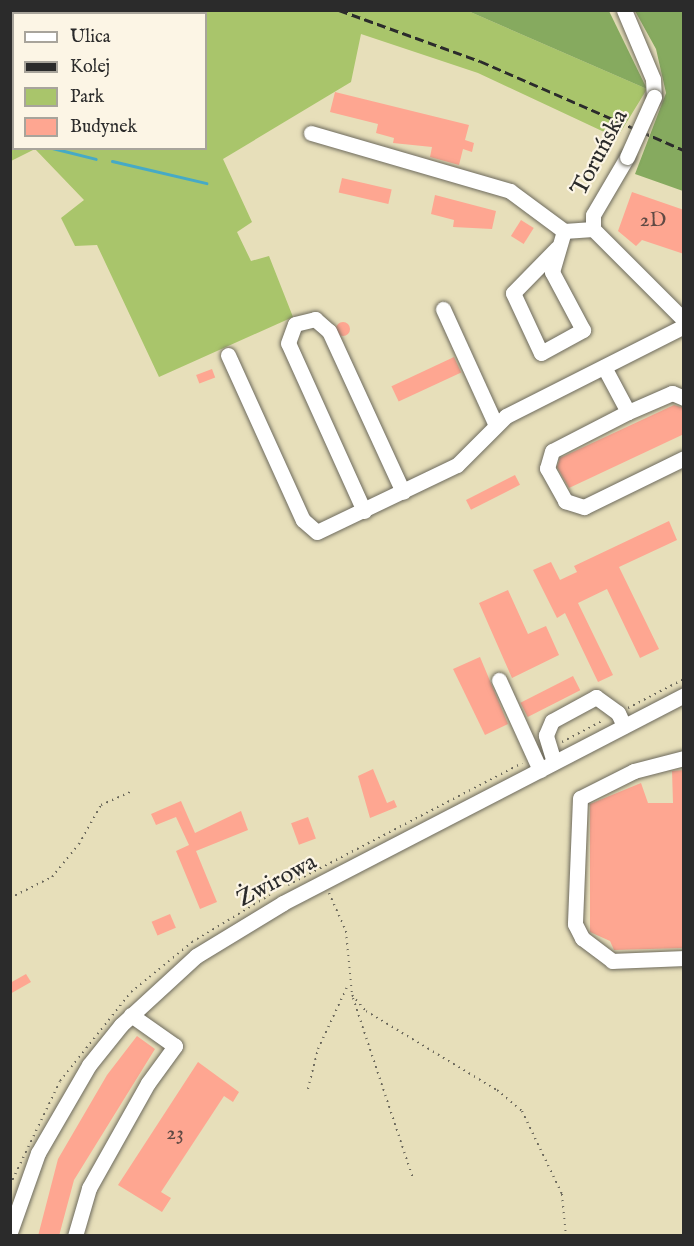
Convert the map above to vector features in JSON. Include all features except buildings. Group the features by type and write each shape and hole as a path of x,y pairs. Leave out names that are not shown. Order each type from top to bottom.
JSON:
{"street":[{"name":"Toruńska","path":"624,10 653,78 654,97 627,157 593,215 593,229 684,320"},
{"path":"311,134 510,191 564,231 593,229"},
{"path":"557,248 513,293 542,353 583,330 552,272 557,248 564,231"},
{"path":"443,309 495,423"},
{"path":"364,511 288,344 295,324 315,319 328,331 404,492"},
{"path":"228,355 309,529 324,531 457,465 495,423 684,326"},
{"path":"604,367 628,412"},
{"path":"684,398 672,393 628,412 552,451 547,468 565,501 584,507 684,458"},
{"path":"499,680 540,770"},
{"name":"Żwirowa","path":"11,1225 38,1153 62,1108 131,1015 196,956 324,882 684,695"},
{"path":"554,762 546,735 552,721 596,697 618,712 624,726"},
{"path":"684,758 634,771 580,798 575,924 582,938 612,961 684,958"},
{"path":"75,1236 89,1188 148,1083 175,1046 131,1015"}],"path":[{"path":"10,898 52,877 79,844 101,805 132,791"},
{"path":"308,1089 318,1049 347,987 346,932 324,882"},
{"path":"347,987 366,1011 497,1090 522,1112 562,1194 566,1236"},
{"path":"352,995 397,1118 413,1178"}],"green space":[{"path":"11,11 468,11 647,89 617,138 478,73 361,34 351,82 223,159 252,222 237,232 251,261 269,256 293,317 159,377 97,245 75,246 61,218 84,200 36,150 207,150 207,12 12,12 12,150 33,150 11,161"},
{"path":"468,11 609,11 647,89"},
{"path":"635,11 683,11 683,191 635,174 666,93 656,49"}],"waterway":[{"path":"60,150 96,159"},
{"path":"112,161 206,183"}],"railway":[{"path":"339,10 480,61 684,150"}]}
